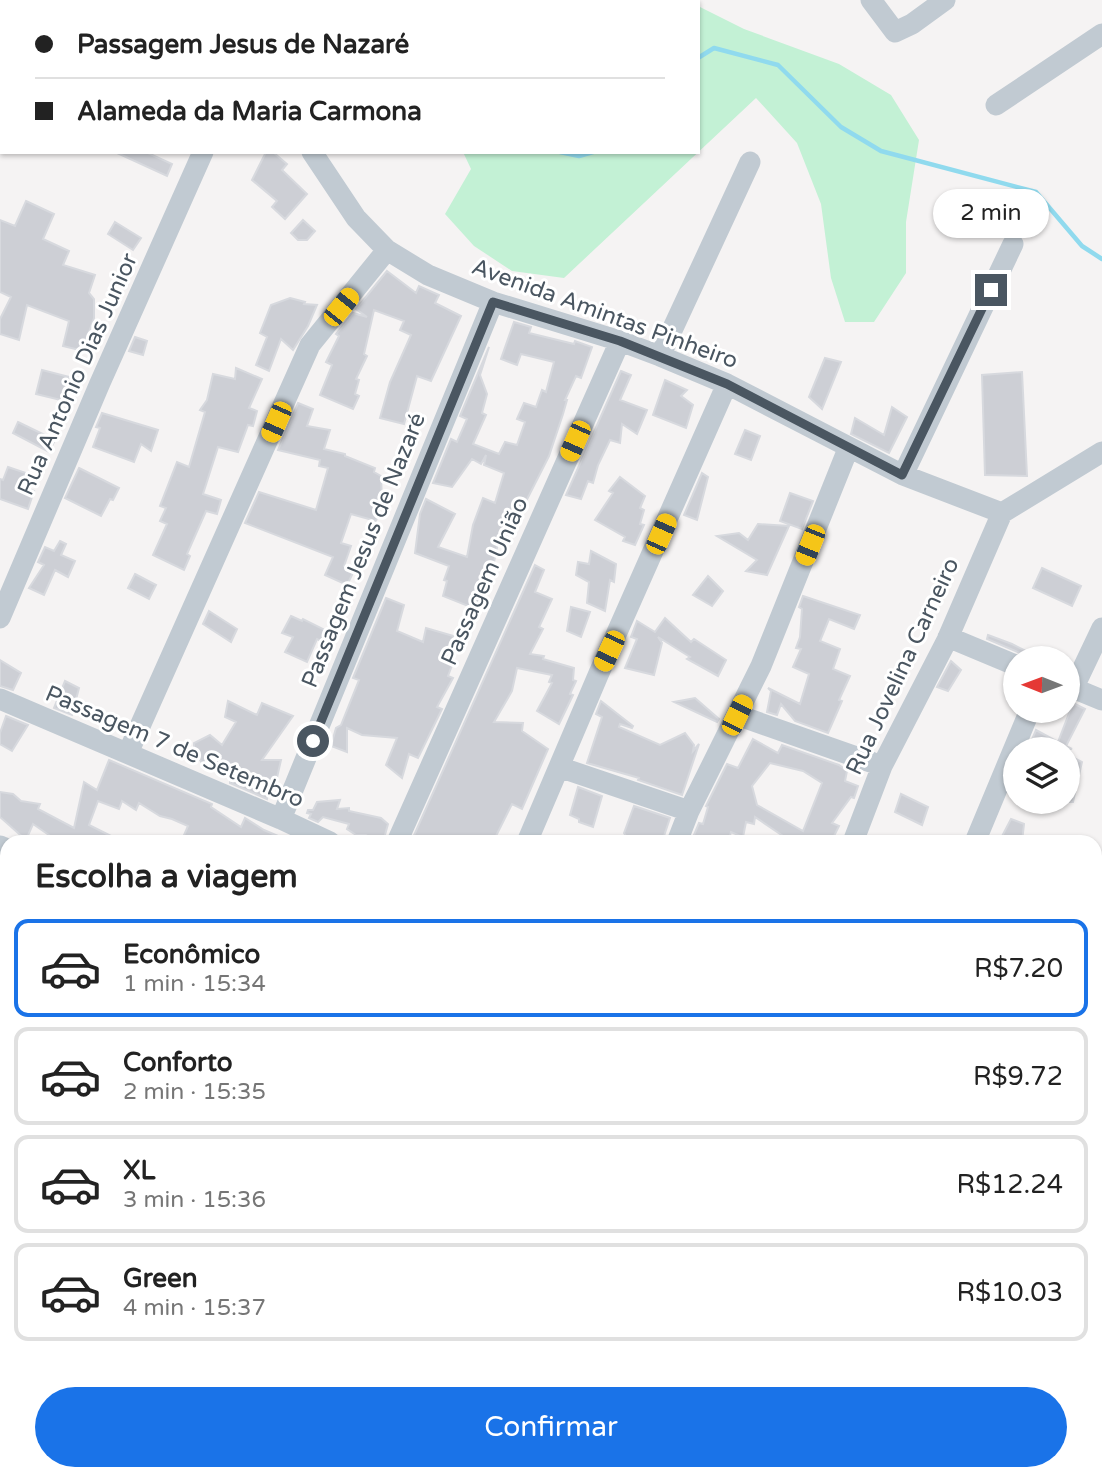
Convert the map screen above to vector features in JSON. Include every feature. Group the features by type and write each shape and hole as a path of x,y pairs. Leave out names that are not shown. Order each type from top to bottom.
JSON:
{"street":[{"path":"871,0 894,32 912,24 945,0"},
{"path":"996,105 1102,34"},
{"name":"Rua Antonio Dias Junior","path":"0,618 100,383 202,154"},
{"name":"Avenida Amintas Pinheiro","path":"313,154 356,218 387,250 428,275 493,302 660,356 727,384 902,475 1002,513"},
{"path":"660,356 750,162"},
{"path":"902,475 1013,244"},
{"path":"128,753 310,345 387,250"},
{"name":"Passagem Jesus de Nazaré","path":"281,819 493,302"},
{"name":"Passagem União","path":"400,835 620,341"},
{"path":"530,835 727,384"},
{"path":"680,835 761,666 848,449"},
{"path":"1002,513 1102,452"},
{"name":"Rua Jovelina Carneiro","path":"856,835 882,765 948,637 1002,513"},
{"path":"1080,669 1102,628"},
{"path":"948,637 1003,660"},
{"path":"1080,691 1102,700"},
{"name":"Passagem 7 de Setembro","path":"0,699 315,835"},
{"path":"737,715 882,765"},
{"path":"978,835 1025,723"},
{"path":"559,767 689,811"}],"green space":[{"path":"700,7 744,29 839,64 891,95 919,140 906,222 906,273 874,322 845,322 831,278 821,204 797,143 756,98 700,150"},
{"path":"464,154 696,154 564,278 512,271 474,246 445,214 471,169"}],"building":[{"path":"119,154 150,154 172,164 167,176"},
{"path":"265,154 275,154 287,164 282,170 307,194 285,219 272,207 277,201 252,180"},
{"path":"26,201 54,214 43,239 69,251 63,265 95,275 89,293 94,299 94,318 88,335 92,336 88,352 63,346 69,321 27,305 19,340 0,334 0,319 11,297 0,292 0,220 15,226"},
{"path":"303,220 315,231 307,240 298,240 291,233"},
{"path":"115,222 141,238 133,250 108,234"},
{"path":"387,271 416,293 419,286 439,295 435,303 461,316 431,381 417,376 404,424 380,418 390,382 411,335 400,330 404,321 374,310 364,354 367,356 356,379 359,380 355,394 359,396 353,409 320,395 332,365 326,362 339,336 336,334 353,313 367,317 356,309"},
{"path":"290,298 305,302 304,304 317,305 293,350 281,339 269,371 256,365 267,337 260,333 271,305"},
{"path":"514,322 531,327 529,333 574,344 575,341 592,347 581,378 576,376 565,400 549,456 508,536 500,533 493,567 497,569 487,594 483,592 478,610 443,596 447,581 444,580 449,566 415,553 420,514 426,499 455,514 438,547 467,557 473,525 483,498 495,503 504,473 484,465 486,455 481,464 472,459 452,487 433,483 451,439 457,442 467,419 460,416 489,347 480,375 487,394 482,413 486,415 473,444 499,454 505,442 517,445 525,422 517,419 524,403 536,407 542,390 546,392 554,362 521,354 517,365 501,359"},
{"path":"135,337 147,341 143,355 129,351"},
{"path":"825,358 841,362 822,409 809,397"},
{"path":"236,368 262,379 249,408 257,411 253,426 248,425 238,452 218,447 203,494 221,500 217,514 206,511 187,554 190,556 184,570 153,555 167,524 160,521 166,508 160,506 177,462 189,467 205,412 200,410 207,400 213,374 235,379"},
{"path":"42,370 81,380 79,391 68,388 65,401 36,394"},
{"path":"621,371 631,375 620,400 647,410 637,434 622,424 620,443 610,440 593,483 588,481 581,499 566,495"},
{"path":"1022,372 1027,476 985,475 982,375"},
{"path":"665,380 687,390 681,396 693,405 686,428 653,415"},
{"path":"298,403 313,409 307,426 330,430 324,449 345,454 375,468 374,472 381,476 382,500 376,521 351,514 341,543 351,546 344,566 354,571 347,585 325,575 333,557 245,523 259,492 316,510 328,468 319,466 320,460 278,450"},
{"path":"892,407 907,417 889,453 851,434 855,418 884,435"},
{"path":"102,413 158,430 151,451 141,444 134,462 93,447 100,428 96,427"},
{"path":"18,422 55,440 49,452 13,433"},
{"path":"745,430 760,436 751,460 735,454"},
{"path":"8,467 32,475 27,488 34,491 28,509 0,499 0,479 3,480"},
{"path":"79,468 119,488 101,516 65,498"},
{"path":"702,473 708,477 697,520 684,515"},
{"path":"620,477 645,496 640,508 644,510 640,524 644,525 635,545 623,541 625,537 595,520 613,493 609,491"},
{"path":"790,493 813,501 802,529 780,521"},
{"path":"758,524 789,526 767,575 746,571 757,560 717,536 739,533 748,540"},
{"path":"60,541 66,544 61,555 75,561 68,577 55,570 44,595 29,588 44,565 38,562 45,547 54,551"},
{"path":"591,551 616,564 614,582 610,580 605,611 587,603 589,582 576,575 578,562 589,564"},
{"path":"535,565 544,570 535,592 552,599 539,627 543,629 530,654 544,656 543,659 574,668 573,680 576,681 570,694 573,695 559,724 537,711 552,683 549,682 552,675 517,668 512,691 494,722 523,723 522,731 548,749 522,809 512,804 496,835 414,835"},
{"path":"1042,568 1081,586 1072,606 1033,588"},
{"path":"135,574 156,585 149,599 128,588"},
{"path":"708,576 723,591 712,606 693,595"},
{"path":"803,596 860,615 854,629 829,619 820,641 840,649 833,669 850,676 828,733 795,721 781,704 777,715 767,712 771,691 768,688 800,704 809,674 793,667 801,649 796,648 800,637 802,609 799,607"},
{"path":"386,598 404,605 397,631 423,642 426,628 460,638 451,659 454,660 448,676 453,678 437,707 442,709 418,758 409,754 402,778 386,765 397,738 362,735 347,728 347,752 331,746 336,728 341,725 359,680 353,678"},
{"path":"571,607 590,612 581,637 567,631"},
{"path":"209,611 237,629 231,642 203,624"},
{"path":"291,616 329,632 328,644 317,639 307,662 285,652 293,637 282,633"},
{"path":"665,618 691,642 694,639 726,660 718,676 687,659 690,657 658,637 662,643 654,675 625,668 637,639 631,637 637,621 655,632"},
{"path":"988,635 1016,646 1004,646 987,639"},
{"path":"0,660 21,673 13,690 0,686"},
{"path":"951,661 961,670 948,691 937,687"},
{"path":"65,681 79,688 72,715 54,708"},
{"path":"695,698 719,719 717,722 674,702"},
{"path":"228,701 257,715 262,703 293,716 262,760 281,760 276,782 270,782 267,799 230,783 230,775 204,766 194,751 194,743 210,735 222,745 236,722 225,717"},
{"path":"601,701 633,726 632,728 620,724 619,727 660,745 685,733 694,745 693,751 699,744 682,795 638,780 639,778 587,763 602,717 596,714"},
{"path":"6,716 28,725 12,751 0,744 0,733"},
{"path":"1065,723 1078,723 1071,737 1060,737"},
{"path":"1036,730 1049,737 1033,737"},
{"path":"753,739 778,753 782,745 839,765 847,771 845,781 858,786 854,798 851,797 832,823 839,826 834,835 782,835 755,817 754,824 746,822 743,835 731,832 730,835 694,835 699,823 703,824 708,807 706,806 727,764 738,768","holes":["770,763 803,771 822,783 803,831 757,805 752,786"]},
{"path":"109,760 212,804 211,807 241,827 245,818 276,835 184,835 188,826 160,816 139,803 136,810 122,801 119,809 98,801 89,825 109,835 49,835 33,824 28,835 20,835 0,817 0,792 13,794 21,801 40,804 38,809 74,828 84,782 97,790"},
{"path":"578,787 602,796 593,827 570,815"},
{"path":"901,794 928,807 922,825 895,812"},
{"path":"340,800 337,809 349,808 349,811 381,818 388,824 385,835 356,835 347,829 349,824 323,817 318,822 309,818 311,814 307,813 308,810 313,810 317,802"},
{"path":"634,806 670,818 664,835 624,833"},
{"path":"1011,819 1024,824 1023,835 1003,835"}],"waterway":[{"path":"700,57 714,48 778,65 841,127 881,151 1036,192 1082,246 1102,259"},
{"path":"570,154 586,154"}],"route":[{"path":"313,741 493,302 620,341 727,384 902,475 991,290"}]}
